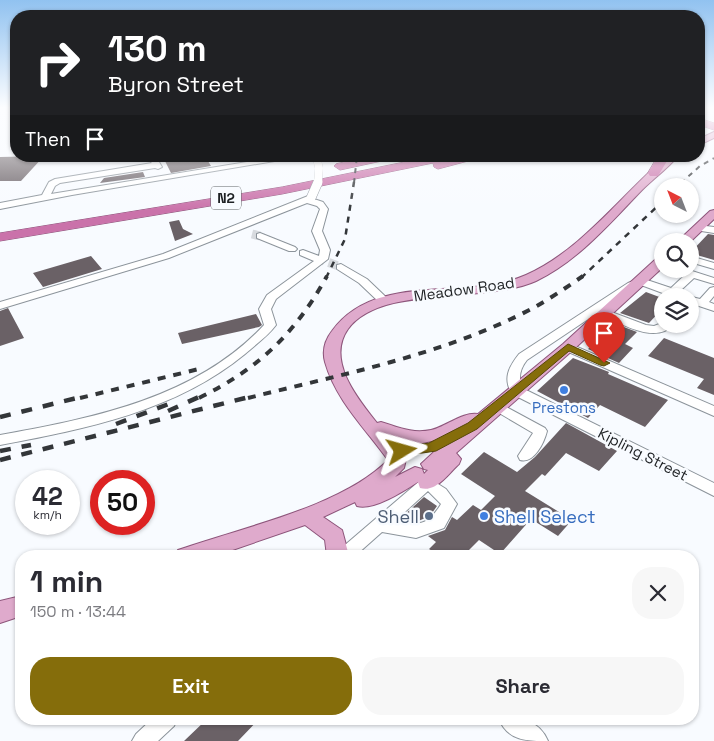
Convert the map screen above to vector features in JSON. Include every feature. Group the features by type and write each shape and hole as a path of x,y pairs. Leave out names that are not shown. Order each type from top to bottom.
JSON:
{"highway":[{"path":"358,162 303,172 364,162"},
{"name":"N2","path":"0,236 297,187 394,170 426,162"},
{"path":"297,187 451,162"},
{"path":"654,172 660,162"}],"main road":[{"name":"Meadow Road","path":"413,466 361,411 335,368 331,356 332,343 339,329 360,310 384,301 487,289 531,278 559,262 666,162"},
{"path":"706,230 714,213"},
{"path":"206,550 258,534 371,486 392,472 413,466 431,448 443,443 496,409 654,269"},
{"path":"329,505 382,474 387,466 387,456 380,433 427,439 496,409"},
{"path":"258,534 290,530 314,522 413,466 484,430 491,421 496,409"},
{"path":"314,522 335,536 337,550"},
{"path":"0,612 15,608"}],"street":[{"path":"45,197 52,184 58,181 144,162"},
{"path":"154,162 164,178"},
{"path":"0,206 263,162"},
{"path":"0,306 141,264 310,199 315,192 320,167 316,162"},
{"path":"0,440 70,426 132,408 180,390 219,368 270,325 265,309 272,297 323,259 325,250 317,231 324,209 320,204 310,199"},
{"path":"706,230 714,222"},
{"path":"237,227 292,248"},
{"path":"303,253 316,258"},
{"path":"699,261 714,266"},
{"path":"341,268 358,277 384,301"},
{"path":"682,288 692,274 714,280"},
{"path":"518,391 513,381 513,373 523,357 624,289 641,282 659,288"},
{"path":"702,303 714,290"},
{"path":"699,302 714,308"},
{"path":"606,312 648,328 654,328"},
{"path":"568,347 714,411"},
{"name":"Kipling Street","path":"518,391 714,490"},
{"path":"496,409 540,431 538,439 525,456"},
{"path":"382,523 416,532 438,523 449,504 441,493 413,466"},
{"path":"351,550 382,523 399,499 413,466"},
{"path":"382,523 413,466"},
{"path":"143,741 160,725"},
{"path":"517,725 537,741"}],"building":[{"path":"0,157 10,157 10,162 38,162 21,181 0,181"},
{"path":"166,162 209,162 211,166 171,173"},
{"path":"143,172 145,177 100,183 104,178"},
{"path":"179,220 183,229 193,234 175,241 169,222"},
{"path":"708,234 714,235 714,260 699,256 699,244"},
{"path":"91,256 102,269 43,287 33,273"},
{"path":"646,292 654,295 654,318 649,323 620,313"},
{"path":"8,308 24,338 0,346 0,311"},
{"path":"256,314 262,325 259,327 182,344 178,333"},
{"path":"616,324 637,332 625,344 633,348 619,363 588,349"},
{"path":"664,338 714,358 714,395 697,388 704,379 648,356"},
{"path":"573,358 609,372 608,374 668,400 645,427 600,405 588,418 537,391"},
{"path":"566,423 617,451 599,471 566,453 545,476 542,474 525,491 572,520 558,536 531,519 504,550 494,550 479,540 469,550 429,549 436,542 428,536 445,530 452,517 457,520 473,505 481,510 495,496 461,474 484,452 517,472 535,457"},
{"path":"424,497 437,506 430,516 416,522 408,521 402,517"},
{"path":"201,725 253,725 238,741 184,741"}],"tunnel":[{"path":"252,234 260,236"},
{"path":"316,258 341,267"}],"railway":[{"path":"687,178 700,166 714,158"},
{"path":"354,183 356,162"},
{"path":"327,276 345,239 354,182"},
{"path":"581,278 654,210"},
{"path":"199,398 239,375 273,348 302,315 327,276"},
{"path":"248,398 394,361 466,338 535,307 583,276"},
{"path":"80,398 203,368"},
{"path":"0,417 85,396"},
{"path":"168,411 201,396"},
{"path":"0,460 253,396"},
{"path":"116,424 174,402"},
{"path":"0,451 31,445"}],"place":[{"name":"Prestons","path":"564,390"},
{"name":"Shell","path":"429,516"},
{"name":"Shell Select","path":"484,516"}],"route":[{"path":"402,451 431,448 473,426 499,407 568,347 604,363"}]}
